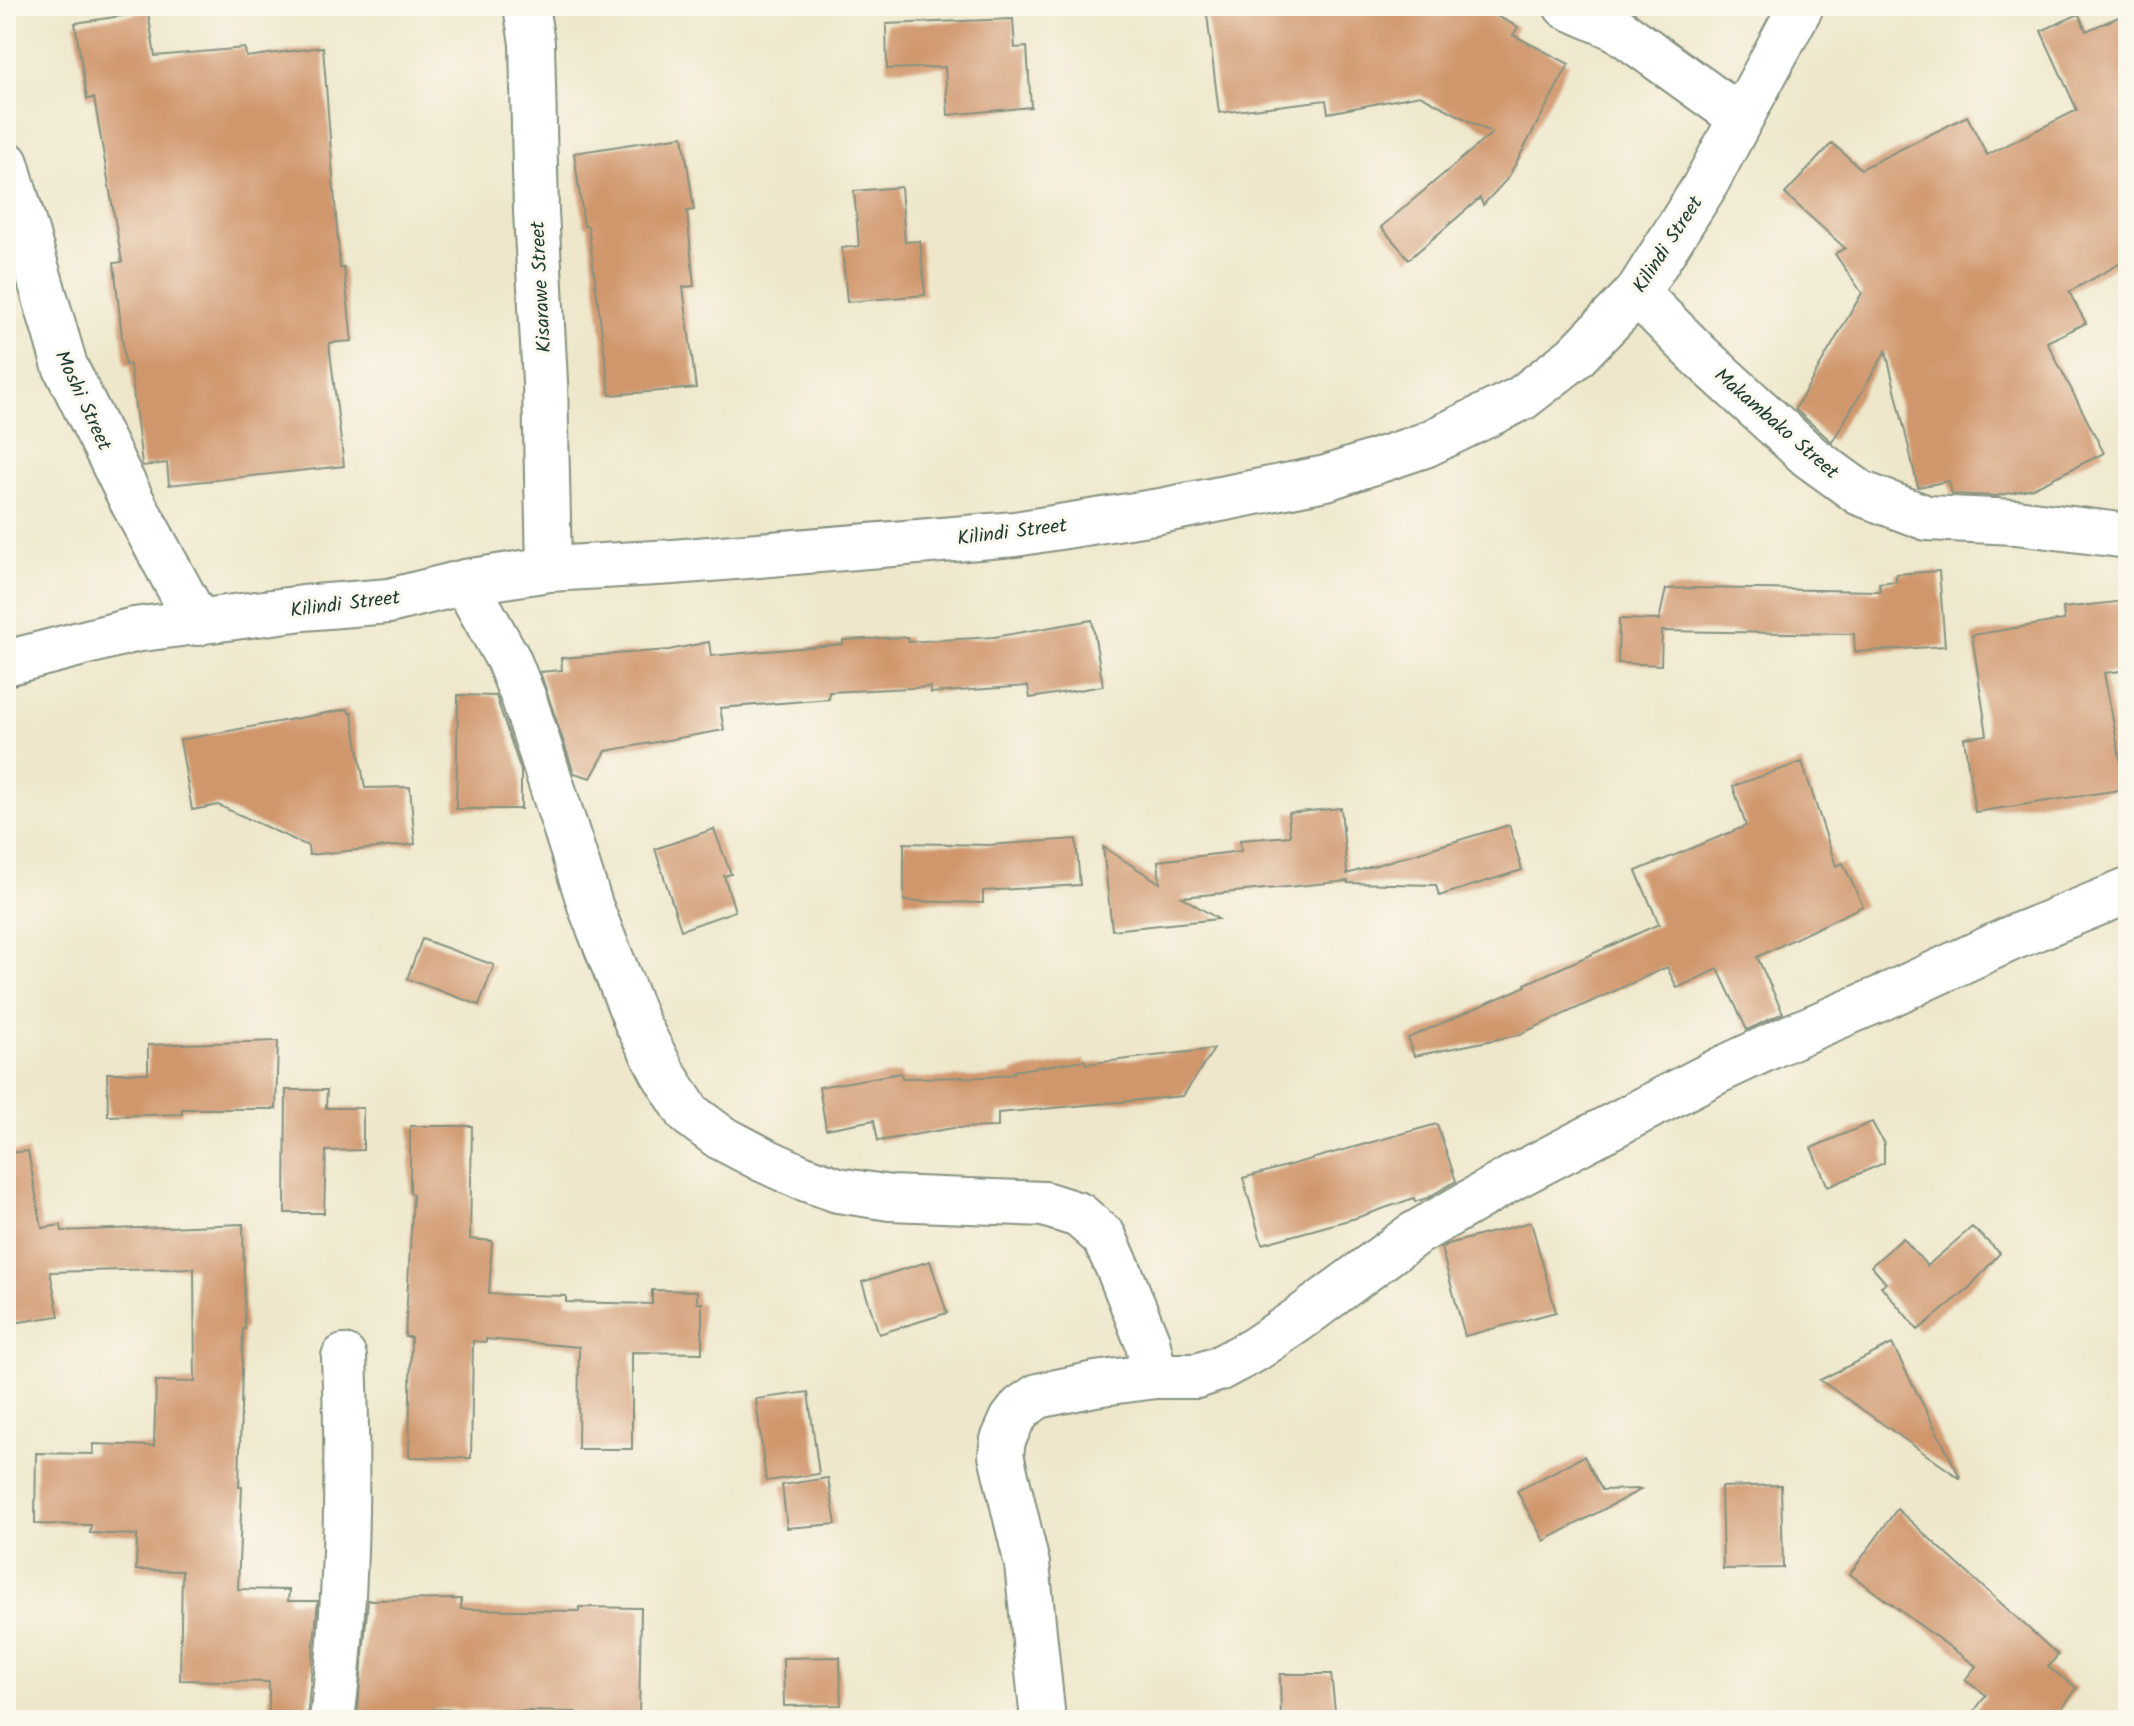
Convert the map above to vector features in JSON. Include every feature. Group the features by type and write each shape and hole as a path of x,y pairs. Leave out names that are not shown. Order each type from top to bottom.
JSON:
{"street":[{"name":"Kisarawe Street","path":"526,6 532,43 549,569"},
{"path":"1566,6 1616,28 1741,118"},
{"name":"Kilindi Street","path":"6,663 134,630 303,608 389,601 465,582 549,569 1015,534 1160,511 1326,478 1425,445 1522,398 1575,357 1637,293 1704,187 1801,6"},
{"name":"Moshi Street","path":"6,163 65,366 133,503 198,623"},
{"name":"Makambako Street","path":"1637,293 1701,357 1809,456 1860,493 1927,518 2016,522 2128,536"},
{"path":"465,582 508,659 524,699 591,908 637,1023 689,1114 720,1137 764,1160 838,1190 890,1198 1044,1204 1079,1215 1104,1237 1147,1341 1155,1376"},
{"path":"1043,1720 1027,1564 1001,1455 1003,1440 1022,1407 1038,1396 1095,1384 1155,1376 1197,1376 1218,1369 1287,1328 1413,1235 1514,1177 1783,1040 2012,938 2128,891"},
{"path":"332,1720 339,1665 346,1546 344,1357"}],"building":[{"path":"1206,6 1478,6 1518,27 1513,35 1569,64 1508,178 1483,205 1480,198 1409,259 1381,227 1492,133 1420,95 1328,113 1326,100 1219,113"},
{"path":"148,12 155,56 245,48 246,57 323,47 340,268 344,268 352,341 329,343 344,466 169,485 167,463 142,464 130,365 125,365 114,263 122,262 94,98 87,99 75,23"},
{"path":"2128,13 2128,259 2069,292 2086,323 2047,342 2104,453 2033,488 1997,496 1952,494 1949,481 1918,487 1886,351 1832,442 1795,409 1862,293 1835,254 1845,248 1785,194 1832,143 1861,169 1967,116 1987,155 2077,110 2041,31 2079,14 2086,31"},
{"path":"1013,19 1015,48 1027,47 1031,107 948,115 945,67 887,69 886,24"},
{"path":"683,136 694,210 687,211 694,286 683,287 696,388 610,395 588,226 584,226 574,153"},
{"path":"901,187 905,242 920,241 925,295 847,302 842,248 859,246 854,191"},
{"path":"1939,571 1945,646 1855,652 1854,634 1662,631 1661,665 1618,663 1619,619 1659,620 1666,589 1880,591 1879,583 1896,581 1896,574"},
{"path":"2125,601 2128,670 2104,673 2126,789 1975,812 1964,738 1987,735 1972,635 2064,620 2063,608"},
{"path":"1092,620 1103,686 1030,698 1028,686 931,693 931,687 829,692 829,699 720,708 724,730 606,751 591,778 574,773 540,672 562,670 561,658 669,650 709,642 711,656 843,644 843,640 908,637 908,642 994,637"},
{"path":"458,695 496,696 521,771 521,809 456,809"},
{"path":"348,709 352,713 365,788 410,787 415,844 309,855 308,846 218,805 192,810 180,740"},
{"path":"1802,762 1836,866 1843,863 1863,906 1757,957 1783,1013 1747,1030 1718,969 1677,988 1667,967 1518,1035 1414,1056 1408,1038 1659,924 1636,871 1746,826 1733,786"},
{"path":"1341,808 1347,874 1509,825 1522,870 1439,896 1436,885 1348,881 1182,897 1218,919 1112,930 1103,847 1160,883 1158,861 1241,851 1240,840 1290,836 1288,813"},
{"path":"714,829 731,874 724,876 735,911 681,930 655,849"},
{"path":"1076,839 1080,885 983,891 983,903 904,901 904,843 988,845"},
{"path":"422,939 494,965 479,1005 407,979"},
{"path":"278,1041 276,1109 182,1109 182,1114 108,1116 107,1073 148,1073 148,1045"},
{"path":"1214,1049 1183,1096 998,1113 998,1127 953,1128 878,1141 874,1120 826,1129 819,1087 901,1073 902,1078 988,1077 1085,1060 1086,1064"},
{"path":"286,1090 327,1090 326,1108 363,1108 363,1150 326,1151 324,1213 285,1213"},
{"path":"1872,1122 1884,1144 1884,1163 1828,1187 1811,1148"},
{"path":"1437,1124 1456,1181 1415,1202 1414,1198 1262,1244 1243,1178"},
{"path":"410,1126 472,1126 470,1239 492,1241 489,1294 566,1296 566,1302 652,1304 652,1290 697,1291 697,1303 702,1303 702,1353 632,1352 632,1449 578,1449 579,1347 486,1339 486,1342 473,1341 471,1458 409,1457 411,1337 405,1337 413,1194 410,1193"},
{"path":"28,1151 42,1228 61,1225 62,1231 243,1224 245,1329 238,1589 289,1590 288,1601 318,1601 307,1720 269,1720 269,1682 180,1680 182,1571 136,1570 137,1535 90,1533 91,1525 35,1524 36,1453 93,1454 93,1444 154,1446 156,1381 195,1382 194,1268 50,1272 59,1316 6,1324 6,1153"},
{"path":"1531,1222 1556,1312 1465,1336 1441,1248"},
{"path":"1972,1227 2000,1253 1969,1288 1918,1330 1881,1286 1886,1283 1871,1266 1903,1238 1927,1266"},
{"path":"930,1261 947,1313 879,1334 862,1282"},
{"path":"1892,1344 1961,1479 1820,1380"},
{"path":"808,1392 819,1474 766,1481 756,1399"},
{"path":"1584,1456 1602,1490 1642,1489 1544,1541 1517,1491"},
{"path":"828,1478 836,1524 787,1528 782,1485"},
{"path":"1781,1485 1783,1568 1723,1569 1721,1487"},
{"path":"1897,1509 2058,1655 2048,1667 2077,1688 2053,1720 1968,1720 1986,1695 1965,1680 1976,1666 1850,1574"},
{"path":"461,1599 461,1609 579,1611 579,1607 641,1608 639,1717 576,1716 576,1712 433,1709 432,1720 357,1719 368,1600"},
{"path":"840,1657 841,1705 784,1706 783,1658"},
{"path":"1280,1674 1331,1674 1336,1720 1281,1720"}]}
